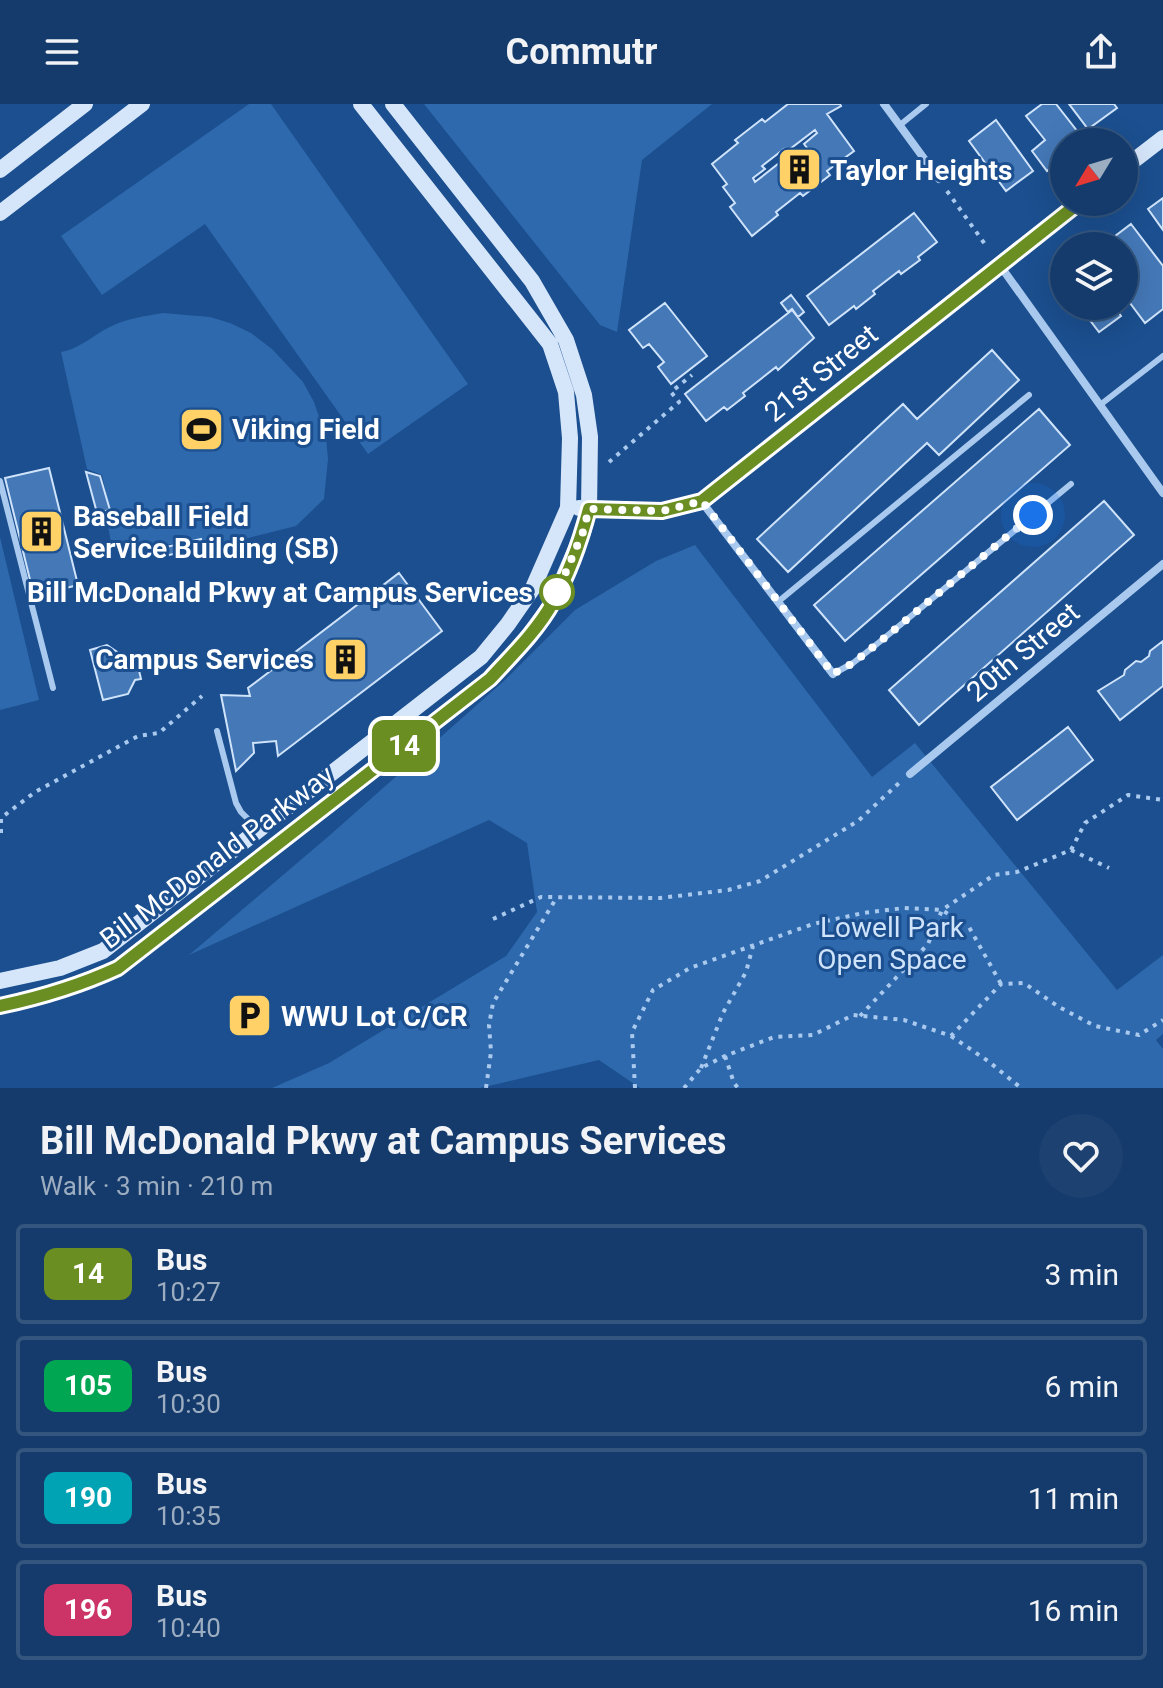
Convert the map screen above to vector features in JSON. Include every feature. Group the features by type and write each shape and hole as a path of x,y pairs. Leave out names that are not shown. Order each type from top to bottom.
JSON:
{"main road":[{"path":"0,170 85,104"},
{"path":"0,213 142,104"},
{"name":"Bill McDonald Parkway","path":"0,981 60,968 103,951 481,657 533,588 568,508 570,438 566,392 550,344 361,104"},
{"name":"Bill McDonald Parkway","path":"0,1006 53,995 118,968 490,679 524,642 553,602 583,532 589,509 590,437 584,395 566,340 532,281 393,104"},
{"path":"1138,157 1163,138"},
{"name":"21st Street","path":"568,508 662,511 702,501 1062,216"}],"street":[{"path":"884,104 939,179"},
{"path":"999,264 1163,493"},
{"path":"702,501 833,674"},
{"name":"20th Street","path":"910,774 1163,564"}],"lane":[{"path":"900,125 926,104"},
{"path":"1100,405 1163,356"},
{"path":"779,601 1029,395"},
{"path":"0,481 53,688"},
{"path":"833,674 882,640 1071,484"},
{"path":"217,731 236,803 259,830"}],"path":[{"path":"939,179 987,247"},
{"path":"609,462 679,402 671,392 692,375"},
{"path":"1,833 1,818 35,792 138,736 159,733 202,696"},
{"path":"493,919 541,897 660,898 728,890 760,881 858,821 910,774"},
{"path":"860,1016 928,944 942,910 994,875 1017,872 1071,850 1085,823 1128,795 1163,800"},
{"path":"1071,850 1109,868"},
{"path":"486,1088 493,1003 557,897"},
{"path":"635,1088 632,1032 653,990 690,968 813,924 904,908 942,910 969,927 1001,984"},
{"path":"684,1088 701,1068 723,1013 746,972 753,946"},
{"path":"951,1036 1001,984 1024,983 1095,1026 1139,1035 1163,1020"},
{"path":"701,1068 774,1037 813,1035 853,1015 904,1020 951,1036 1021,1088"},
{"path":"725,1056 738,1088"}],"green space":[{"path":"249,104 271,104 468,384 368,454 205,224 102,295 61,236"},
{"path":"424,104 712,104 642,160 617,332 600,325"},
{"name":"Viking Field","path":"163,313 210,317 251,333 272,349 303,382 314,402 326,437 328,459 324,499 296,526 205,549 201,539 166,545 164,550 132,558 111,543 106,514 110,511 102,475 87,469 61,352 118,323"},
{"path":"0,537 39,700 0,710"},
{"name":"Lowell Park Open Space","path":"695,545 872,777 915,743 1117,990 1163,955 1163,1034 1156,1040 1163,1049 1163,1088 640,1088 599,1060 480,1088 272,1088 329,1063 506,956 537,912 527,843 489,820 189,955 505,680 575,610 656,561"}],"building":[{"name":"Taylor Heights","path":"788,104 840,104 827,114 854,151 827,171 830,175 776,212 778,215 752,236 730,207 735,203 723,187 727,184 712,164 738,143 735,140 762,119 765,122","holes":["815,130 817,133 804,144 807,148 786,164 783,160 755,182 753,178 765,169 762,166"]},
{"path":"1042,104 1056,104 1075,128 1050,128 1050,169 1047,171 1032,151 1045,140 1026,116"},
{"path":"1069,104 1114,104 1117,108 1087,128"},
{"path":"996,120 1033,171 1006,191 969,141"},
{"path":"1163,198 1163,230 1148,209"},
{"path":"914,213 937,242 918,257 920,260 901,274 899,271 856,309 854,306 829,325 807,296"},
{"path":"1131,224 1137,232 1120,232"},
{"path":"1138,233 1163,266 1163,309 1145,323 1138,314"},
{"path":"791,295 804,312 798,317 792,309 788,312 781,303"},
{"path":"665,303 707,356 671,384 658,367 664,362 649,344 643,348 629,330"},
{"path":"792,310 814,338 778,370 776,367 743,393 745,396 727,410 724,407 706,421 685,394"},
{"path":"1090,320 1116,320 1099,332"},
{"path":"992,350 1019,380 939,455 927,443 788,572 757,539 903,404 917,419"},
{"path":"1039,409 1070,445 845,641 814,605"},
{"name":"Baseball Field Service Building (SB)","path":"49,468 78,585 34,596 5,478"},
{"path":"86,472 100,476 110,510 97,513"},
{"path":"1104,501 1134,535 919,725 889,690"},
{"path":"201,539 203,547 165,556 166,547"},
{"name":"Campus Services","path":"399,573 442,631 278,756 276,741 253,743 254,753 236,771 221,695 250,696 248,688"},
{"path":"1163,641 1163,686 1120,720 1098,691 1124,675 1125,670 1136,661 1141,662 1149,656 1150,651"},
{"name":"Baseball Field Service Building (SB)","path":"107,645 138,666 141,679 135,680 128,694 103,700 90,650"},
{"path":"1068,727 1093,760 1017,820 991,787"}],"bus line":[{"name":"14","path":"0,1006 53,995 118,968 490,679 524,642 553,602 583,532 589,509 662,511 702,501 1062,216"}],"place":[{"name":"Taylor Heights","path":"799,170"},
{"name":"Viking Field","path":"201,429"},
{"name":"Baseball Field Service Building (SB)","path":"42,532"},
{"name":"Bill McDonald Pkwy at Campus Services","path":"557,592"},
{"name":"Campus Services","path":"345,659"},
{"name":"WWU Lot C/CR","path":"250,1016"}],"route":[{"path":"557,592 553,602 583,532 589,509 662,511 702,501 833,674 882,640 1033,515"}]}
